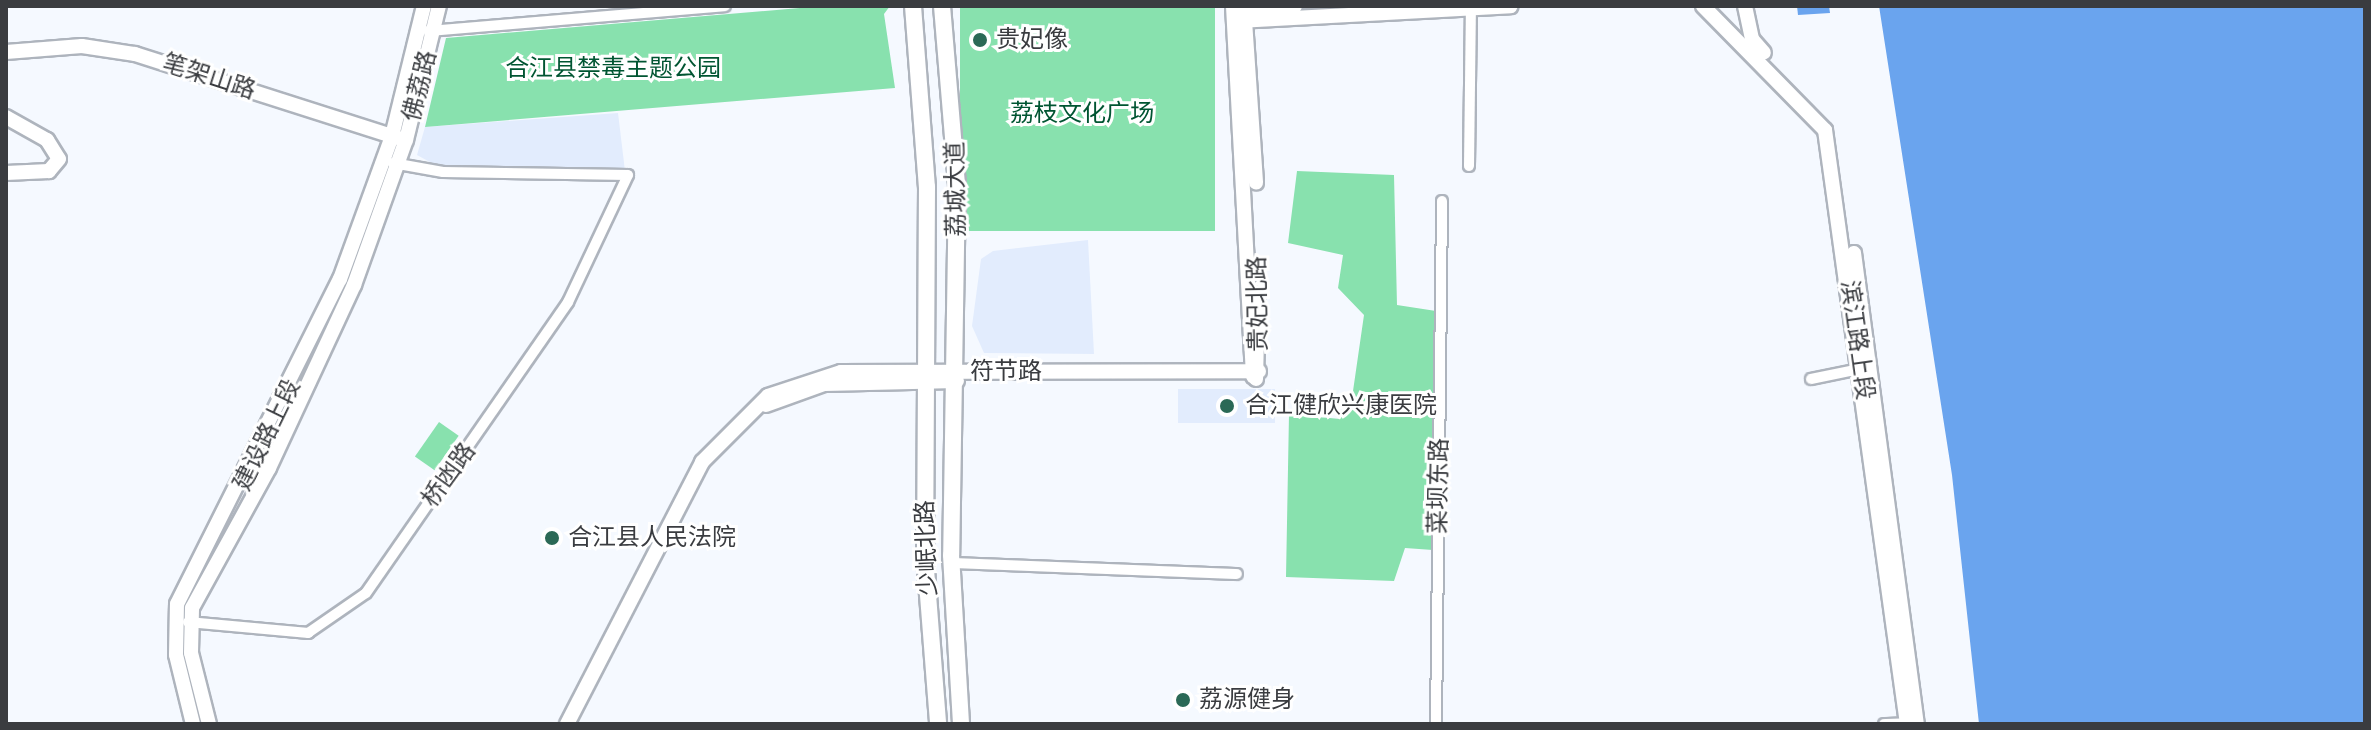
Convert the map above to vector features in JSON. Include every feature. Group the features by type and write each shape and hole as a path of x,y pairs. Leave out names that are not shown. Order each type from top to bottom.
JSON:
{"main road":[{"name":"佛荔路","path":"424,6 426,32"},
{"name":"佛荔路","path":"391,162 426,32 439,6"},
{"name":"荔城大道","path":"913,6 923,102 923,376"},
{"name":"荔城大道","path":"942,6 953,99 953,377"},
{"path":"1240,13 1295,6"},
{"path":"1240,13 1511,6"},
{"name":"滨江路上段","path":"1703,6 1825,130 1867,367"},
{"name":"滨江路上段","path":"1745,6 1755,44 1833,126 1867,367 1911,724"},
{"name":"贵妃北路","path":"1240,13 1255,374"},
{"name":"笔架山路","path":"6,52 111,49 399,138"},
{"path":"921,77 951,74"},
{"path":"923,102 953,99"},
{"path":"6,117 47,140 59,159 49,171 6,173"},
{"name":"建设路上段","path":"193,724 181,592 306,353 391,162"},
{"path":"924,324 955,326"},
{"name":"符节路","path":"567,724 702,462 762,405 822,374 953,377 1255,374"},
{"name":"少岷北路","path":"923,376 925,557 938,724"},
{"name":"少岷北路","path":"953,377 952,563 961,724"},
{"name":"建设路上段","path":"182,621 209,724"}],"street":[{"path":"426,32 723,8"},
{"path":"1469,166 1471,9"},
{"name":"桥凼路","path":"182,621 308,633 330,625 366,593 568,302 628,175 391,162"},
{"name":"菜坝东路","path":"1436,724 1442,201"},
{"path":"1811,379 1867,367"},
{"path":"952,563 1237,574"},
{"path":"1884,724 1911,724"}],"shaded area":[{"path":"618,113 625,171 439,167 417,155 425,127"},
{"path":"1088,240 1094,354 984,353 972,326 981,259 993,251"},
{"name":"合江健欣兴康医院","path":"1178,389 1275,389 1275,423 1178,423"}],"green space":[{"name":"合江县禁毒主题公园","path":"823,6 890,6 884,14 895,88 425,127 446,38"},
{"name":"荔枝文化广场","path":"960,6 1215,6 1215,231 960,231"},
{"path":"1297,171 1394,175 1397,305 1436,311 1433,550 1405,548 1394,581 1286,577 1289,414 1340,419 1353,391 1364,315 1338,288 1343,255 1288,243"},
{"path":"439,422 459,436 435,470 415,456"}],"water":[{"path":"1797,6 1829,6 1830,13 1798,15"},
{"path":"1879,6 2365,6 2365,724 1979,724 1952,475"}],"place":[{"name":"贵妃像","path":"980,40"},
{"name":"合江健欣兴康医院","path":"1227,406"},
{"name":"合江县人民法院","path":"552,538"},
{"name":"荔源健身","path":"1183,700"}]}
